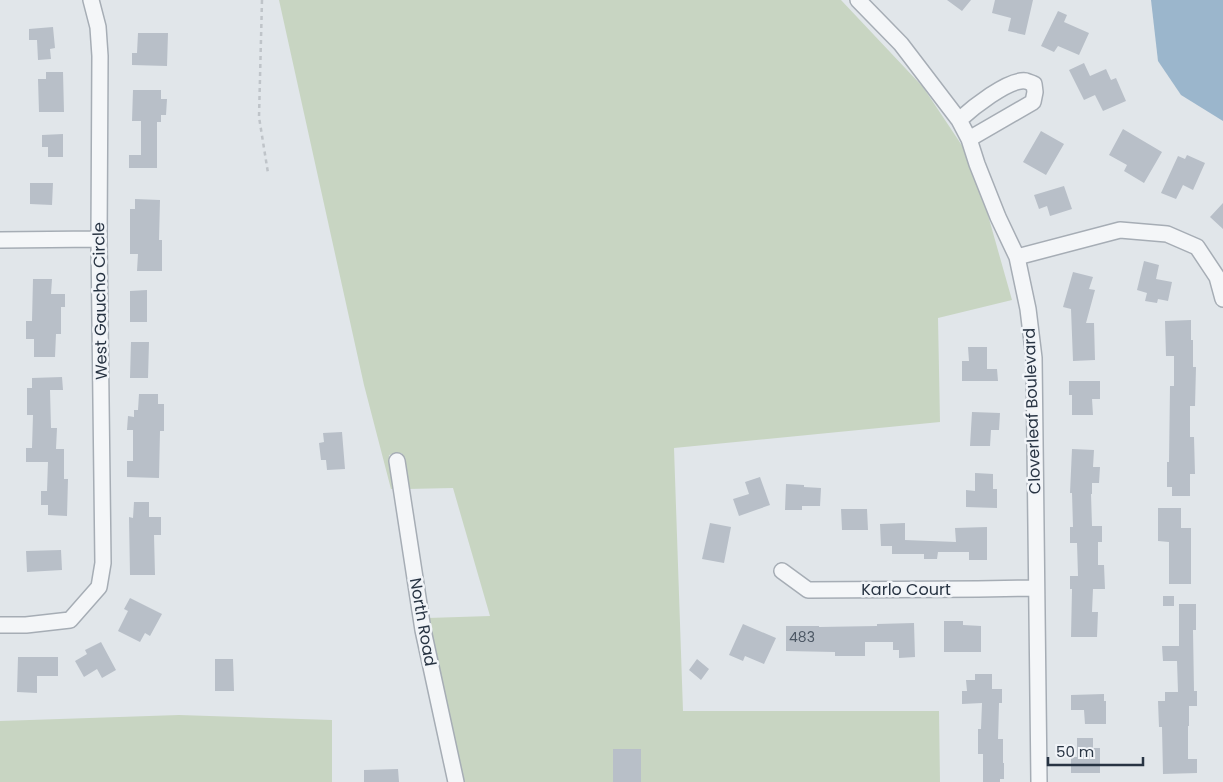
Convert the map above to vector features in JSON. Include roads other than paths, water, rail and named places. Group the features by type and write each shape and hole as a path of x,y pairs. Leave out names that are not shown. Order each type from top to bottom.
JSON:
{"street":[{"name":"West Gaucho Circle","path":"0,625 26,625 70,620 99,587 103,563 99,239 100,56 98,27 91,0"},
{"name":"Cloverleaf Boulevard","path":"858,0 901,44 959,120 969,139 998,217 1017,258 1028,309 1034,358 1039,782"},
{"path":"959,120 974,107 1007,86 1026,81 1034,84 1033,102 969,139"},
{"path":"1017,258 1120,230 1167,234 1197,247 1217,277 1223,299"},
{"path":"0,240 99,239"},
{"name":"North Road","path":"397,461 423,630 456,782"},
{"name":"Karlo Court","path":"782,571 808,590 1036,588"}],"water":[{"path":"1151,0 1223,0 1223,121 1181,95 1158,61"}]}
